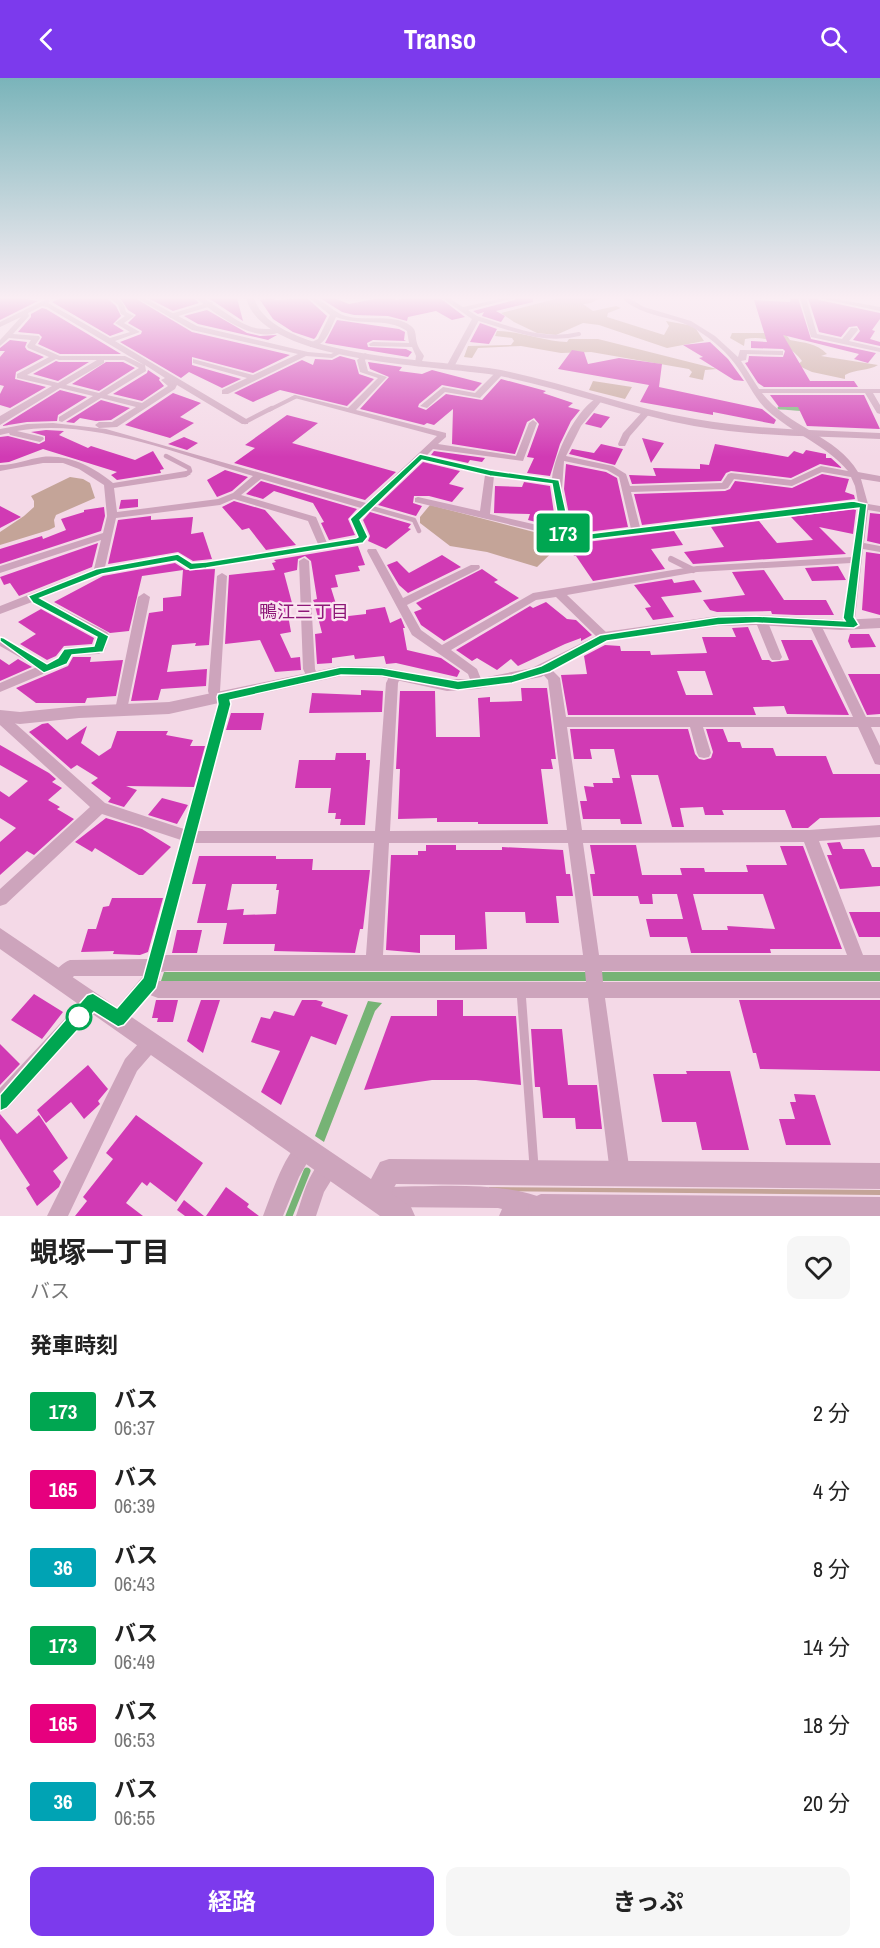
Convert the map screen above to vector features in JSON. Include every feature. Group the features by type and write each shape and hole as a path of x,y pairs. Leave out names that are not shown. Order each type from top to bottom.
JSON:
{"street":[{"path":"42,351 54,357 71,360 120,357 136,359 143,369 173,384 144,406 108,426 62,419 143,369"},
{"path":"124,351 245,422"},
{"path":"292,351 334,356 340,351"},
{"path":"341,351 500,373 723,428 880,436"},
{"path":"417,351 420,356 418,361"},
{"path":"451,365 458,351"},
{"path":"726,351 736,360 756,391 773,411 835,452 856,476 862,489 864,506 849,618 854,625"},
{"path":"736,360 743,358 743,352 780,353"},
{"path":"225,392 304,354"},
{"path":"350,411 383,377 364,372 361,360 365,355"},
{"path":"54,357 20,376 144,406"},
{"path":"0,422 102,358"},
{"path":"196,361 254,378"},
{"path":"424,406 443,389 477,396 500,373"},
{"path":"112,432 185,387"},
{"path":"756,391 880,391"},
{"path":"867,391 880,411"},
{"path":"0,610 99,571 178,557 190,566 206,565 361,540 363,537 355,519 443,435 295,397"},
{"path":"562,534 565,529 556,482 562,458 576,425 600,398"},
{"path":"622,444 626,435 648,411"},
{"path":"431,446 520,459 522,448 533,423"},
{"path":"0,432 52,424 112,432 368,507"},
{"path":"11,429 12,433 40,439"},
{"path":"420,457 490,473 556,482"},
{"path":"562,458 610,468 623,476 634,526 638,531"},
{"path":"0,468 34,461 62,459 90,469 110,486 112,516 99,571"},
{"path":"626,489 725,486 731,476 792,483 821,469 880,479"},
{"path":"485,515 490,473"},
{"path":"110,486 186,474"},
{"path":"112,516 211,504 233,496 260,475"},
{"path":"233,496 312,519 324,546"},
{"path":"418,500 562,534 587,537 853,504 880,509"},
{"path":"0,570 107,535"},
{"path":"858,545 880,549"},
{"path":"372,551 416,632 473,672 477,684"},
{"path":"442,650 533,597 693,570 846,559 856,561"},
{"path":"304,561 309,669 312,676"},
{"path":"401,604 475,567"},
{"path":"118,1019 148,984 155,966 225,704 214,691 222,576"},
{"path":"559,593 604,637"},
{"path":"0,688 63,661 68,651 99,650 103,636 37,601 33,596"},
{"path":"121,710 144,597"},
{"path":"2,719 169,708 312,676 355,670 396,674 447,685 477,684 525,677 545,669 604,637 718,621 761,620 854,625 880,623"},
{"path":"761,620 776,657"},
{"path":"815,624 880,759"},
{"path":"0,641 41,664 44,669"},
{"path":"545,669 554,678 620,1173"},
{"path":"374,963 392,683 396,674"},
{"path":"2,719 100,807 189,837 809,836 880,831"},
{"path":"560,722 880,722"},
{"path":"695,722 704,753"},
{"path":"0,899 100,807"},
{"path":"809,836 858,963"},
{"path":"0,937 402,1216"},
{"path":"60,978 70,968 144,968 178,963 374,963 593,977 880,990"},
{"path":"148,984 158,990 521,990 593,977 880,963"},
{"path":"0,1102 93,1001"},
{"path":"57,1216 131,1065 151,1042"},
{"path":"273,1216 292,1170 305,1149"},
{"path":"306,1216 316,1187 330,1166"},
{"path":"375,1197 389,1171 880,1176"},
{"path":"375,1197 498,1198 541,1207 880,1210"},
{"path":"509,1216 541,1207"}],"lane":[{"path":"245,422 295,397"},
{"path":"166,456 189,468 186,474"},
{"path":"368,507 414,520 419,531"},
{"path":"671,559 693,570"},
{"path":"521,990 535,1173"}],"shaded area":[{"path":"466,351 476,351 472,358 464,357"},
{"path":"550,351 646,351 717,369 705,370 703,380 689,377 692,372 689,369 591,352"},
{"path":"792,351 824,351 827,354 821,356 878,365 849,373 845,375 845,379 812,372 797,365 802,361"},
{"path":"593,381 632,387 625,399 589,390"},
{"path":"70,477 83,479 90,483 95,498 56,515 55,527 49,530 0,545 0,532 34,507 31,496"},
{"path":"430,505 565,540 537,567 487,552 450,546 420,523 420,517"},
{"path":"164,972 880,972 880,981 161,981"},
{"path":"368,1001 382,1003 375,1011 324,1142 315,1136"},
{"path":"489,1187 880,1190 880,1195 489,1191"}],"building":[{"path":"5,351 30,351 44,357 16,372 15,379 46,387 10,408 0,405 0,394 4,386 0,385 0,357"},
{"path":"54,351 116,351 121,354 60,354"},
{"path":"135,351 273,351 290,355 253,373 192,357 192,365 241,379 222,388 189,372 181,378"},
{"path":"373,351 412,352 408,357"},
{"path":"571,351 584,352 588,364 619,358 662,364 659,387 762,409 776,420 774,424 713,412 713,415 640,402 649,385 558,369"},
{"path":"693,351 720,351 744,381 734,380 699,358 703,357"},
{"path":"785,351 792,351 810,381 854,381 858,387 764,387 758,383 745,363 748,362 749,356 783,357"},
{"path":"847,351 876,353 868,363 854,359 859,354"},
{"path":"340,356 355,360 359,374 374,379 347,406 280,390 253,402 234,393 302,360 313,365 315,359 332,360"},
{"path":"56,361 89,362 58,381 33,374"},
{"path":"106,362 123,362 135,368 99,391 72,384"},
{"path":"368,362 402,367 399,371 422,374 432,370 482,383 474,391 442,385 419,404 418,407 426,410 446,394 482,400 501,379 546,391 543,393 573,403 568,407 580,410 571,421 560,444 550,476 527,473 534,458 527,457 539,424 534,418 527,422 515,454 452,444 453,409 434,425 427,423 424,425 360,409 389,377 370,369"},
{"path":"148,370 160,378 164,386 142,401 113,394 147,373"},
{"path":"60,390 87,397 58,415 57,421 2,426"},
{"path":"173,393 201,403 180,417 194,423 170,438 125,425"},
{"path":"770,395 864,395 880,429 807,426 798,407 779,407"},
{"path":"101,400 130,408 111,420 96,421 80,418 74,423 66,422"},
{"path":"594,413 610,417 601,428 585,424"},
{"path":"287,415 318,423 292,443 396,472 365,500 234,463 255,448 245,445"},
{"path":"64,431 59,435 88,448 91,446 135,460 153,451 164,469 160,470 161,473 117,480 111,475 117,472 43,449 9,462 0,463 0,437 8,436 39,444 45,441 45,436 31,432"},
{"path":"184,437 198,443 187,450 168,444"},
{"path":"642,438 664,443 651,463"},
{"path":"601,444 623,449 615,465 569,454 572,449 594,453"},
{"path":"715,444 788,457 794,451 803,454 806,450 826,454 826,458 831,458 842,468 820,464 791,478 731,471 726,473 721,481 632,484 629,475 656,476 653,468 700,469 700,464 709,465"},
{"path":"434,451 485,458 482,462 470,460 468,463 431,455"},
{"path":"423,462 460,471 449,484 464,488 452,502 429,496 414,496 413,503 422,506 416,516 378,505"},
{"path":"566,464 606,472 617,478 628,527 587,532 572,530 564,489"},
{"path":"225,470 248,477 232,491 217,497 207,480"},
{"path":"822,474 849,479 845,492 854,495 855,499 642,525 634,494 725,491 730,489 735,481 792,488"},
{"path":"261,481 357,509 348,519 355,535 329,540 321,523 324,522 313,503 274,491 263,499 246,494"},
{"path":"524,482 550,486 556,527 528,520 530,514 494,513 495,486 522,487"},
{"path":"138,499 138,507 119,509 121,500"},
{"path":"234,501 265,510 296,545 266,550 249,528 242,530 222,507"},
{"path":"0,506 21,517 0,528"},
{"path":"104,507 105,516 101,531 0,564 0,549 42,536 43,539 66,530 61,519 84,512 84,510"},
{"path":"856,510 853,534 819,527 846,554 693,564 684,552 724,547 711,527 759,521 777,543 813,540 791,517"},
{"path":"370,512 411,524 408,528 411,529 386,549 368,541 370,536 363,520"},
{"path":"870,513 880,514 880,544 867,541"},
{"path":"151,516 151,520 193,517 191,534 203,532 212,559 193,561 178,552 108,564 118,520"},
{"path":"674,531 683,545 651,549 665,569 593,581 574,556 566,540 587,542"},
{"path":"98,543 92,567 19,596 10,583 4,585 0,577"},
{"path":"358,546 365,565 358,566 360,571 335,575 338,587 331,588 340,617 366,614 366,610 385,607 390,623 401,618 405,628 403,628 407,650 441,658 460,671 457,677 396,663 386,664 384,656 355,659 354,655 332,658 332,663 317,664 315,634 322,633 313,600 317,599 311,561 305,556 298,559 297,570 284,573 292,603 286,604 291,632 280,634 291,658 300,657 301,670 275,672 260,640 225,644 229,575 275,570 272,563 276,562 274,560"},
{"path":"866,552 880,554 880,615 862,610"},
{"path":"442,555 461,567 408,593 399,585 387,565 397,561 409,573"},
{"path":"175,563 186,570 215,569 209,645 195,646 196,643 172,645 167,672 207,669 206,686 161,689 158,700 131,701 149,613 163,611 163,598 181,596 183,570 142,576 129,631 110,633 54,602 103,576"},
{"path":"838,566 846,580 812,581 805,568"},
{"path":"482,569 498,580 494,582 519,598 444,641 421,625 414,612 422,609 416,603"},
{"path":"764,570 784,600 826,600 834,615 772,614 771,611 717,612 710,610 703,600 745,595 732,572"},
{"path":"672,579 674,583 694,580 702,592 661,597 674,617 653,620 645,608 651,607 634,585"},
{"path":"546,602 567,619 576,620 592,635 581,641 581,638 565,644 518,666 511,659 497,670 477,658 472,661 456,650 530,606 533,608"},
{"path":"41,609 94,638 92,644 64,646 56,656 47,660 20,644 36,634 18,622"},
{"path":"748,627 762,660 772,662 789,660 781,640 812,640 849,715 787,714 784,706 753,707 756,715 568,715 561,675 587,674 584,656 605,645 620,646 621,651 650,651 651,655 707,653 702,637 736,637 732,628","holes":["677,671 705,671 713,695 686,695"]},
{"path":"850,634 869,634 876,647 851,648 848,641"},
{"path":"73,657 91,657 90,662 123,660 116,696 87,698 85,703 36,703 16,688 68,666"},
{"path":"0,659 9,665 18,659 32,667 0,681"},
{"path":"848,674 880,674 880,714 867,715"},
{"path":"521,688 547,688 556,759 551,759 553,769 541,769 548,824 478,824 478,822 437,822 437,818 398,819 400,769 396,769 400,691 435,691 436,737 480,737 478,698 490,697 490,702 522,701"},
{"path":"361,690 383,691 382,712 309,713 312,693 361,695"},
{"path":"231,713 264,713 261,730 226,730"},
{"path":"48,723 67,740 87,726 81,743 99,756 111,748 117,731 168,731 166,735 193,740 190,746 205,746 194,787 126,786 137,790 124,807 108,802 111,798 91,783 98,778 77,765 71,769 29,732"},
{"path":"570,729 688,729 695,754 699,759 704,760 711,758 713,752 706,729 723,729 728,742 740,742 742,748 773,748 776,756 826,756 833,774 880,774 880,817 820,818 808,828 792,828 785,810 722,810 724,815 705,815 703,807 680,808 684,827 672,827 658,775 631,775 642,824 621,824 620,819 583,819 580,801 587,801 584,786 594,787 593,783 613,783 612,778 620,778 614,749 590,749 592,759 574,759"},
{"path":"0,745 56,779 52,782 62,788 48,800 60,807 57,809 74,819 34,855 27,851 0,875 0,842 16,828 0,818 0,791 9,797 28,781 0,765"},
{"path":"336,753 366,753 366,760 370,760 365,825 340,825 341,819 335,819 336,813 328,813 331,788 295,788 299,760 335,760"},
{"path":"162,798 188,805 177,824 148,815"},
{"path":"106,818 142,829 171,847 143,875 139,875 95,848 92,852 75,842"},
{"path":"840,842 843,849 864,849 872,867 880,867 880,886 840,889 827,855 832,855 827,843"},
{"path":"426,845 456,845 456,850 502,850 502,847 563,850 566,874 570,874 573,896 556,896 559,923 526,923 525,912 485,912 487,949 455,950 455,935 420,935 420,953 386,950 391,855 418,855 418,851 426,851"},
{"path":"590,845 636,845 642,875 682,875 680,868 704,868 705,872 748,872 746,865 787,865 780,846 803,846 842,949 770,949 771,953 691,953 687,937 650,937 646,919 683,919 677,894 652,894 653,904 640,904 638,896 593,896 590,874 595,874","holes":["693,894 763,894 775,929 727,926 728,930 702,930"]},
{"path":"199,856 276,856 276,859 313,859 312,870 370,870 363,929 360,929 355,953 274,951 275,944 223,944 227,923 197,923 206,884 192,884","holes":["232,884 277,884 276,890 279,890 276,914 243,915 244,909 227,910"]},
{"path":"112,898 163,898 148,952 140,955 113,954 114,951 81,952 88,929 96,929 103,907 109,906"},
{"path":"849,912 880,912 880,937 859,937"},
{"path":"177,930 202,930 197,953 172,953"},
{"path":"34,994 63,1012 42,1039 11,1020"},
{"path":"156,1000 178,1000 173,1022 157,1022 158,1018 152,1018"},
{"path":"201,1000 220,1000 203,1053 187,1041"},
{"path":"302,1000 323,1002 321,1006 348,1015 336,1045 311,1036 281,1105 261,1092 280,1051 251,1042 261,1017 270,1019 274,1011 294,1016"},
{"path":"437,1000 463,1000 463,1016 516,1016 521,1085 476,1080 432,1080 364,1090 391,1016 437,1016"},
{"path":"739,1000 880,1000 880,1071 760,1069 756,1053 753,1053"},
{"path":"531,1029 562,1029 568,1085 597,1085 602,1129 576,1129 575,1118 543,1118 540,1087 535,1087"},
{"path":"0,1044 20,1064 0,1085"},
{"path":"88,1065 108,1089 98,1101 100,1104 84,1119 71,1102 46,1123 37,1110"},
{"path":"686,1071 730,1071 749,1150 702,1150 696,1122 662,1122 653,1074 687,1074"},
{"path":"794,1094 815,1095 831,1145 786,1145 779,1119 795,1119 790,1102 796,1102"},
{"path":"0,1114 17,1134 39,1115 68,1158 53,1171 61,1182 59,1187 37,1206 26,1188 30,1185 0,1139"},
{"path":"136,1115 203,1163 176,1202 150,1182 147,1186 142,1182 126,1203 143,1216 75,1216 87,1201 83,1197 113,1159 106,1153"},
{"path":"226,1187 249,1204 247,1207 259,1216 206,1216"},
{"path":"184,1200 204,1216 185,1216 177,1210"}],"waterway":[{"path":"779,408 803,409 788,408"},
{"path":"289,1216 307,1171"}],"bus line":[{"name":"173","path":"0,641 41,664 44,669 63,661 68,651 99,650 103,636 37,601 33,596 99,571 178,557 190,566 206,565 359,541 363,537 355,519 420,457 490,473 556,482 565,529 562,534 587,537 853,504 864,506 849,618 854,625 756,620 718,621 604,637 536,674 512,679 458,686 382,672 341,671 314,675 223,697 225,704 150,982 118,1019 93,1001 0,1102"}],"district":[{"name":"鴨江三丁目","path":"304,612"}]}
